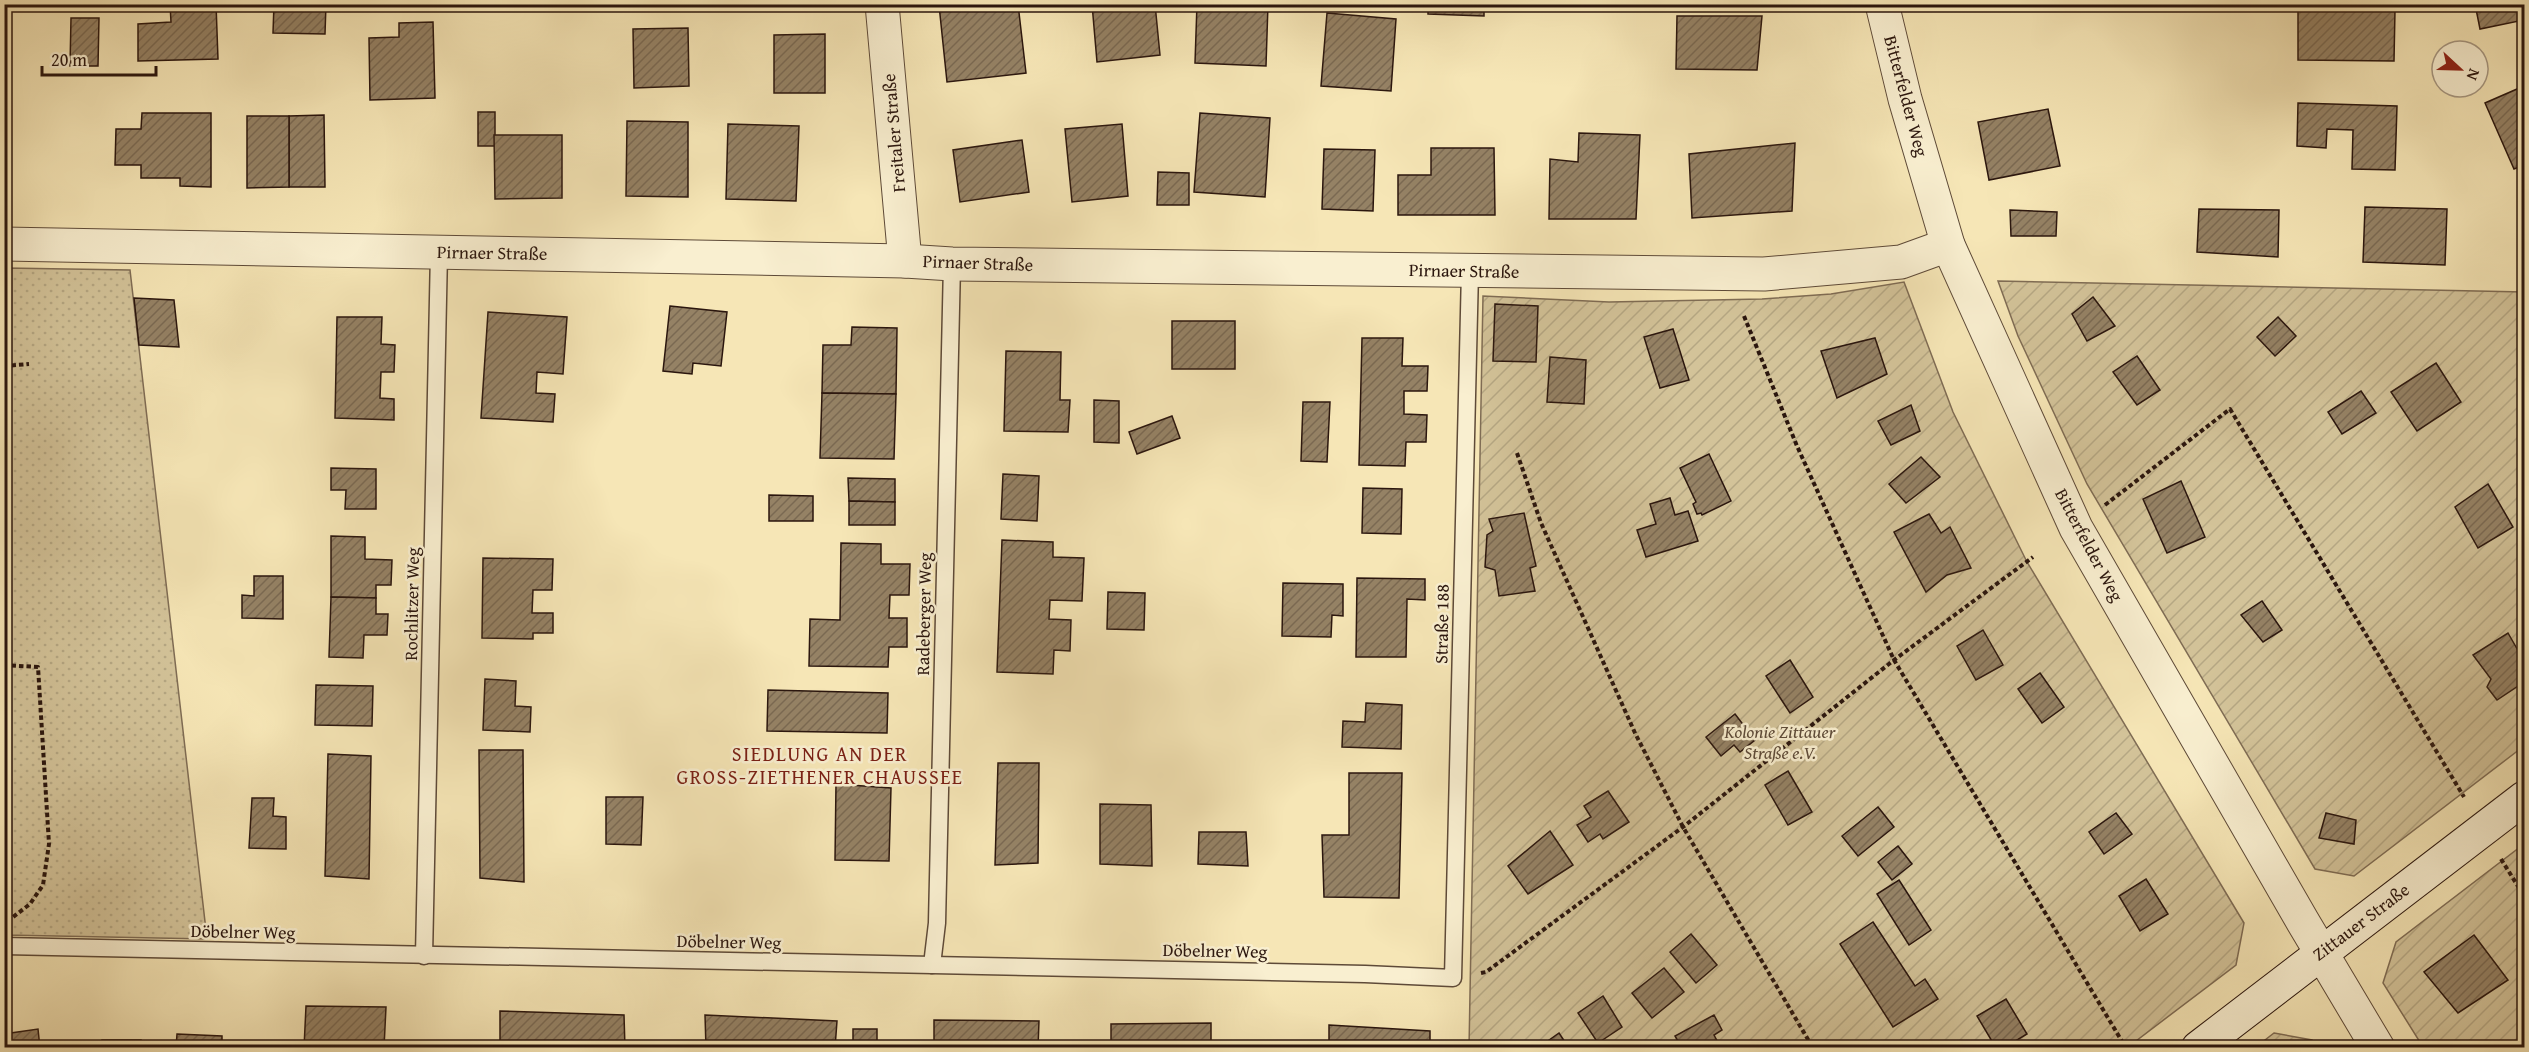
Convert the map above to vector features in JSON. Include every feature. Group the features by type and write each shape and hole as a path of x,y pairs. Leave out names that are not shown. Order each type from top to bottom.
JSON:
{"street":[{"name":"Freitaler Straße","path":"882,4 905,261"},
{"name":"Bitterfelder Weg","path":"1882,4 1905,99 1948,245 2076,528 2378,1047"},
{"name":"Pirnaer Straße","path":"4,244 905,261 952,264 1764,274 1901,262 1948,245"},
{"name":"Zittauer Straße","path":"2198,1047 2524,798"}],"lane":[{"name":"Rochlitzer Weg","path":"424,956 439,252"},
{"name":"Radeberger Weg","path":"932,965 937,923 952,264"},
{"name":"Straße 188","path":"1453,978 1470,271"},
{"name":"Döbelner Weg","path":"4,946 1353,973 1453,978"}],"path":[{"path":"1743,316 1797,446 1894,660 2126,1047"},
{"path":"4,366 29,364"},
{"path":"2104,506 2230,409 2464,797"},
{"path":"1517,453 1545,534 1635,734 1683,827 1813,1047"},
{"path":"1453,978 1486,972 1683,827 1894,660 2033,557"},
{"path":"4,665 38,667 48,844 44,885 30,904 4,922"},
{"path":"2499,855 2524,896"}],"green space":[{"path":"5,268 130,270 207,939 5,935"},
{"path":"1998,281 2524,292 2524,746 2354,876 2315,869 2087,484 2018,336"},
{"name":"Kolonie Zittauer Straße e.V.","path":"1904,282 1953,412 2027,562 2244,923 2236,965 2128,1047 1469,1048 1483,296 1609,302 1762,299 1831,294"},
{"path":"2524,844 2524,1047 2423,1047 2383,983 2396,942"},
{"path":"2274,1033 2312,1040 2316,1047 2256,1047"}],"building":[{"path":"170,4 216,4 218,59 138,61 138,24 171,22"},
{"path":"274,4 326,4 325,34 273,33"},
{"path":"1018,4 1026,73 947,82 939,5"},
{"path":"1092,4 1155,4 1160,55 1097,62"},
{"path":"1197,4 1268,4 1266,66 1195,63"},
{"path":"1428,4 1484,4 1484,16 1428,14"},
{"path":"2475,4 2524,4 2524,20 2480,29"},
{"path":"2298,10 2395,10 2394,61 2298,60"},
{"path":"1327,13 1396,19 1391,91 1321,86"},
{"path":"1677,16 1762,16 1757,70 1676,69"},
{"path":"71,18 99,18 98,66 70,66"},
{"path":"433,22 435,98 370,100 369,38 399,37 399,23"},
{"path":"688,28 689,86 634,88 633,29"},
{"path":"825,34 825,93 774,93 774,35"},
{"path":"2524,86 2524,165 2514,169 2485,103"},
{"path":"2298,103 2397,106 2395,170 2352,169 2353,130 2327,129 2326,148 2297,146"},
{"path":"2048,109 2060,166 1989,180 1978,122"},
{"path":"478,112 495,112 495,146 478,146"},
{"path":"142,113 211,113 211,187 180,186 180,178 141,178 141,165 115,165 116,129 141,129"},
{"path":"1200,113 1270,118 1265,197 1194,192"},
{"path":"324,115 325,187 289,187 289,116"},
{"path":"247,116 289,116 289,187 247,188"},
{"path":"627,121 688,122 688,197 626,196"},
{"path":"728,124 799,126 796,201 726,199"},
{"path":"1122,124 1128,196 1072,202 1065,129"},
{"path":"1579,133 1640,135 1636,219 1549,219 1550,159 1578,162"},
{"path":"494,135 562,135 562,198 495,199"},
{"path":"1022,140 1029,192 960,202 953,150"},
{"path":"1795,143 1792,211 1692,218 1689,154"},
{"path":"4,146 11,147 11,185 4,185"},
{"path":"1431,148 1494,148 1495,215 1398,215 1398,175 1431,175"},
{"path":"1324,149 1375,150 1373,211 1322,209"},
{"path":"1158,172 1189,173 1189,205 1157,205"},
{"path":"2365,207 2447,209 2445,265 2363,262"},
{"path":"2199,209 2279,210 2278,257 2197,252"},
{"path":"2010,210 2057,212 2056,236 2011,236"},
{"path":"2093,297 2115,326 2087,341 2072,314"},
{"path":"134,298 174,300 179,347 139,345"},
{"path":"1495,304 1538,306 1536,362 1493,361"},
{"path":"670,306 727,312 721,366 693,363 692,374 663,371"},
{"path":"488,312 567,317 563,374 537,372 536,393 555,394 553,422 481,418"},
{"path":"337,317 382,317 381,344 395,345 394,372 381,372 380,398 394,399 394,420 335,418"},
{"path":"2278,317 2296,336 2275,356 2257,337"},
{"path":"1172,321 1235,321 1235,369 1172,369"},
{"path":"852,327 897,328 896,394 822,393 823,345 851,345"},
{"path":"1673,329 1689,380 1660,388 1644,337"},
{"path":"1362,338 1403,338 1402,366 1428,366 1427,391 1404,391 1404,414 1427,415 1426,442 1406,442 1405,466 1359,465"},
{"path":"1875,338 1887,374 1837,398 1821,351"},
{"path":"1006,351 1061,352 1060,400 1070,400 1068,432 1004,431"},
{"path":"2137,356 2160,390 2137,405 2113,372"},
{"path":"1550,357 1586,360 1584,404 1547,402"},
{"path":"2436,363 2461,402 2417,431 2391,392"},
{"path":"2361,391 2376,413 2342,434 2328,412"},
{"path":"822,393 896,394 894,459 820,458"},
{"path":"1094,400 1119,401 1119,443 1094,442"},
{"path":"1303,402 1330,402 1327,462 1301,461"},
{"path":"1911,405 1920,431 1891,445 1878,421"},
{"path":"1172,416 1180,438 1137,454 1129,432"},
{"path":"1709,454 1731,501 1702,515 1697,514 1693,504 1696,502 1680,468"},
{"path":"1921,457 1940,477 1906,503 1889,484"},
{"path":"331,468 376,469 376,509 345,509 346,490 331,490"},
{"path":"1003,474 1039,476 1037,521 1001,519"},
{"path":"848,478 895,479 895,502 849,501"},
{"path":"2181,481 2205,537 2167,553 2143,499"},
{"path":"2488,484 2513,527 2478,548 2455,507"},
{"path":"1363,488 1402,489 1401,534 1362,533"},
{"path":"769,495 813,496 813,521 769,521"},
{"path":"1670,498 1675,515 1688,511 1698,541 1646,557 1637,530 1656,524 1650,504"},
{"path":"849,501 895,502 895,525 849,525"},
{"path":"1524,513 1536,566 1530,568 1535,591 1499,596 1495,570 1485,567 1487,535 1493,531 1489,519"},
{"path":"1929,514 1941,533 1950,527 1971,568 1947,575 1926,592 1894,532"},
{"path":"331,536 365,537 365,559 392,560 391,585 376,585 376,598 331,597"},
{"path":"1002,540 1053,542 1053,557 1084,558 1082,601 1050,600 1049,619 1071,620 1070,651 1054,650 1053,674 997,672"},
{"path":"841,543 881,544 881,564 910,564 909,595 890,595 889,618 907,618 907,647 889,647 888,667 809,666 810,619 840,620"},
{"path":"483,558 553,559 552,590 533,590 532,613 553,613 553,633 533,633 533,639 482,638"},
{"path":"254,576 283,576 283,619 242,618 242,595 254,596"},
{"path":"1357,578 1425,579 1425,600 1407,599 1406,657 1356,657"},
{"path":"1283,583 1343,584 1343,616 1332,615 1331,637 1282,636"},
{"path":"1108,592 1145,593 1144,630 1107,629"},
{"path":"331,597 376,598 376,614 388,614 387,635 364,635 363,658 329,657"},
{"path":"2262,601 2282,630 2263,642 2241,615"},
{"path":"1983,630 2003,665 1976,680 1957,646"},
{"path":"2508,633 2524,661 2524,682 2497,700 2487,687 2491,679 2473,655"},
{"path":"1790,660 1813,697 1790,713 1766,676"},
{"path":"2040,673 2064,707 2042,723 2018,689"},
{"path":"485,679 516,681 515,706 531,707 530,732 483,730"},
{"path":"316,685 373,686 372,726 315,725"},
{"path":"768,690 888,693 887,733 767,731"},
{"path":"1366,703 1402,705 1401,749 1342,747 1343,721 1365,722"},
{"path":"1735,714 1755,740 1740,752 1734,745 1721,756 1706,737"},
{"path":"479,750 523,750 524,882 480,878"},
{"path":"328,754 371,756 369,879 325,876"},
{"path":"998,763 1039,763 1038,863 995,865"},
{"path":"1788,771 1812,812 1788,825 1765,785"},
{"path":"1349,773 1402,773 1399,898 1324,897 1322,835 1349,835"},
{"path":"836,784 891,788 889,861 835,860"},
{"path":"1608,791 1629,822 1603,839 1600,834 1588,842 1577,825 1591,817 1584,806"},
{"path":"606,797 643,797 641,845 606,844"},
{"path":"252,798 274,798 273,816 286,817 286,849 249,848"},
{"path":"1100,804 1151,805 1152,866 1100,864"},
{"path":"1878,807 1894,827 1858,856 1842,836"},
{"path":"2116,813 2132,834 2104,854 2089,832"},
{"path":"2326,813 2356,820 2354,844 2319,838"},
{"path":"1550,831 1573,865 1528,894 1508,866"},
{"path":"1199,832 1246,832 1248,866 1198,864"},
{"path":"1898,846 1912,864 1892,880 1878,862"},
{"path":"2146,879 2168,914 2140,931 2119,896"},
{"path":"1899,880 1931,930 1909,945 1877,894"},
{"path":"1873,922 1915,986 1925,979 1938,999 1893,1027 1840,944"},
{"path":"1691,934 1717,965 1696,983 1670,952"},
{"path":"2474,935 2508,980 2458,1013 2424,972"},
{"path":"1664,968 1684,992 1652,1018 1632,993"},
{"path":"1603,996 1622,1027 1598,1043 1578,1013"},
{"path":"2006,999 2027,1034 2004,1048 1996,1048 1977,1016"},
{"path":"306,1006 386,1007 384,1048 304,1048"},
{"path":"500,1011 624,1015 625,1048 500,1048"},
{"path":"705,1015 837,1021 835,1048 706,1048"},
{"path":"1714,1015 1722,1030 1714,1035 1721,1048 1682,1048 1675,1036"},
{"path":"934,1020 1039,1021 1038,1048 934,1048"},
{"path":"1211,1023 1211,1048 1111,1048 1111,1024"},
{"path":"1329,1025 1430,1031 1430,1048 1329,1048"},
{"path":"38,1029 40,1048 4,1048 4,1034"},
{"path":"853,1029 877,1029 877,1048 853,1048"},
{"path":"1559,1033 1569,1048 1538,1048"},
{"path":"177,1034 222,1036 222,1048 176,1048"},
{"path":"102,1040 141,1040 141,1048 102,1048"}],"district":[{"name":"SIEDLUNG AN DER GROSS-ZIETHENER CHAUSSEE","path":"820,766"}]}
